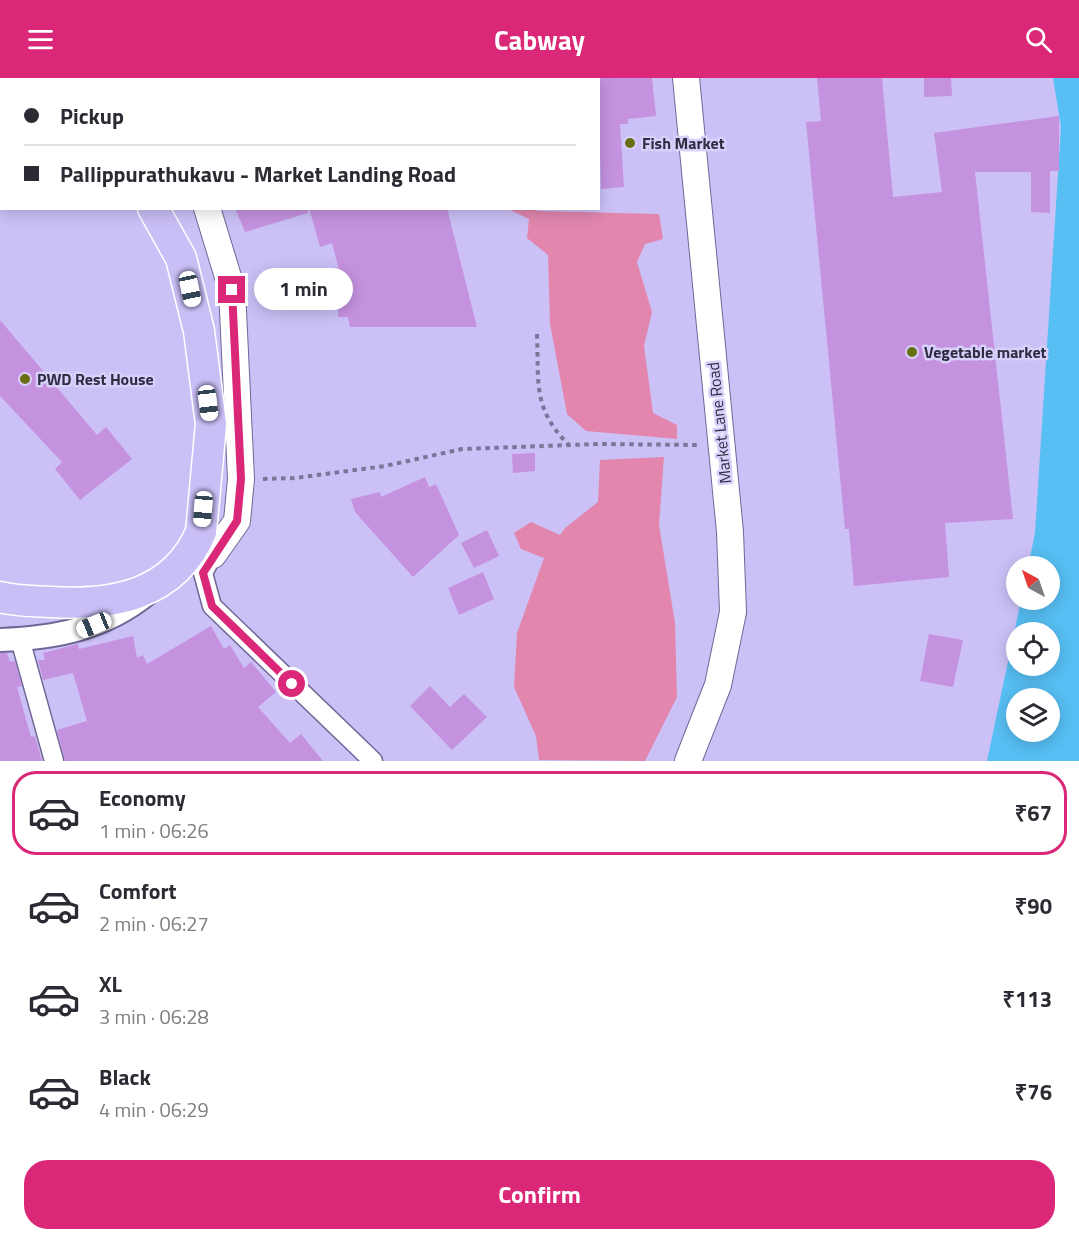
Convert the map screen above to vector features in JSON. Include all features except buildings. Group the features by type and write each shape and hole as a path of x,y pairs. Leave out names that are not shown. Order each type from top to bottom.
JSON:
{"highway":[{"path":"0,597 12,600 83,604 126,598 160,583 204,550 201,532 211,424 199,331 181,258 154,210"}],"main road":[{"name":"Market Lane Road","path":"686,78 730,532 733,612 718,685 688,761"},
{"path":"204,550 237,521 241,479 232,290 208,210"}],"street":[{"path":"204,550 203,573 212,606 373,761"},
{"path":"54,761 10,639 87,627 125,612 160,583"}],"path":[{"path":"537,334 541,406 553,428 569,444"},
{"path":"241,479 295,478 385,466 462,449 569,444 722,446"}],"shaded area":[{"path":"510,210 659,214 663,239 645,244 637,262 652,312 644,346 653,413 677,425 677,439 586,431 567,414 550,324 548,255 527,238 529,219"},
{"path":"664,457 659,525 675,623 677,697 645,761 539,760 536,736 514,687 517,633 544,558 521,549 514,533 531,522 560,535 565,528 598,502 600,460"}],"water":[{"path":"1053,78 1079,78 1079,761 987,761 1006,671 1006,676 1060,676 1060,622 1016,622 1019,610 1060,610 1060,556 1030,556 1035,533 1061,127"}],"place":[{"name":"Fish Market","path":"630,143"},
{"name":"Vegetable market","path":"912,352"},
{"name":"PWD Rest House","path":"25,379"}],"route":[{"path":"232,290 241,479 237,521 203,573 212,606 292,684"}]}
